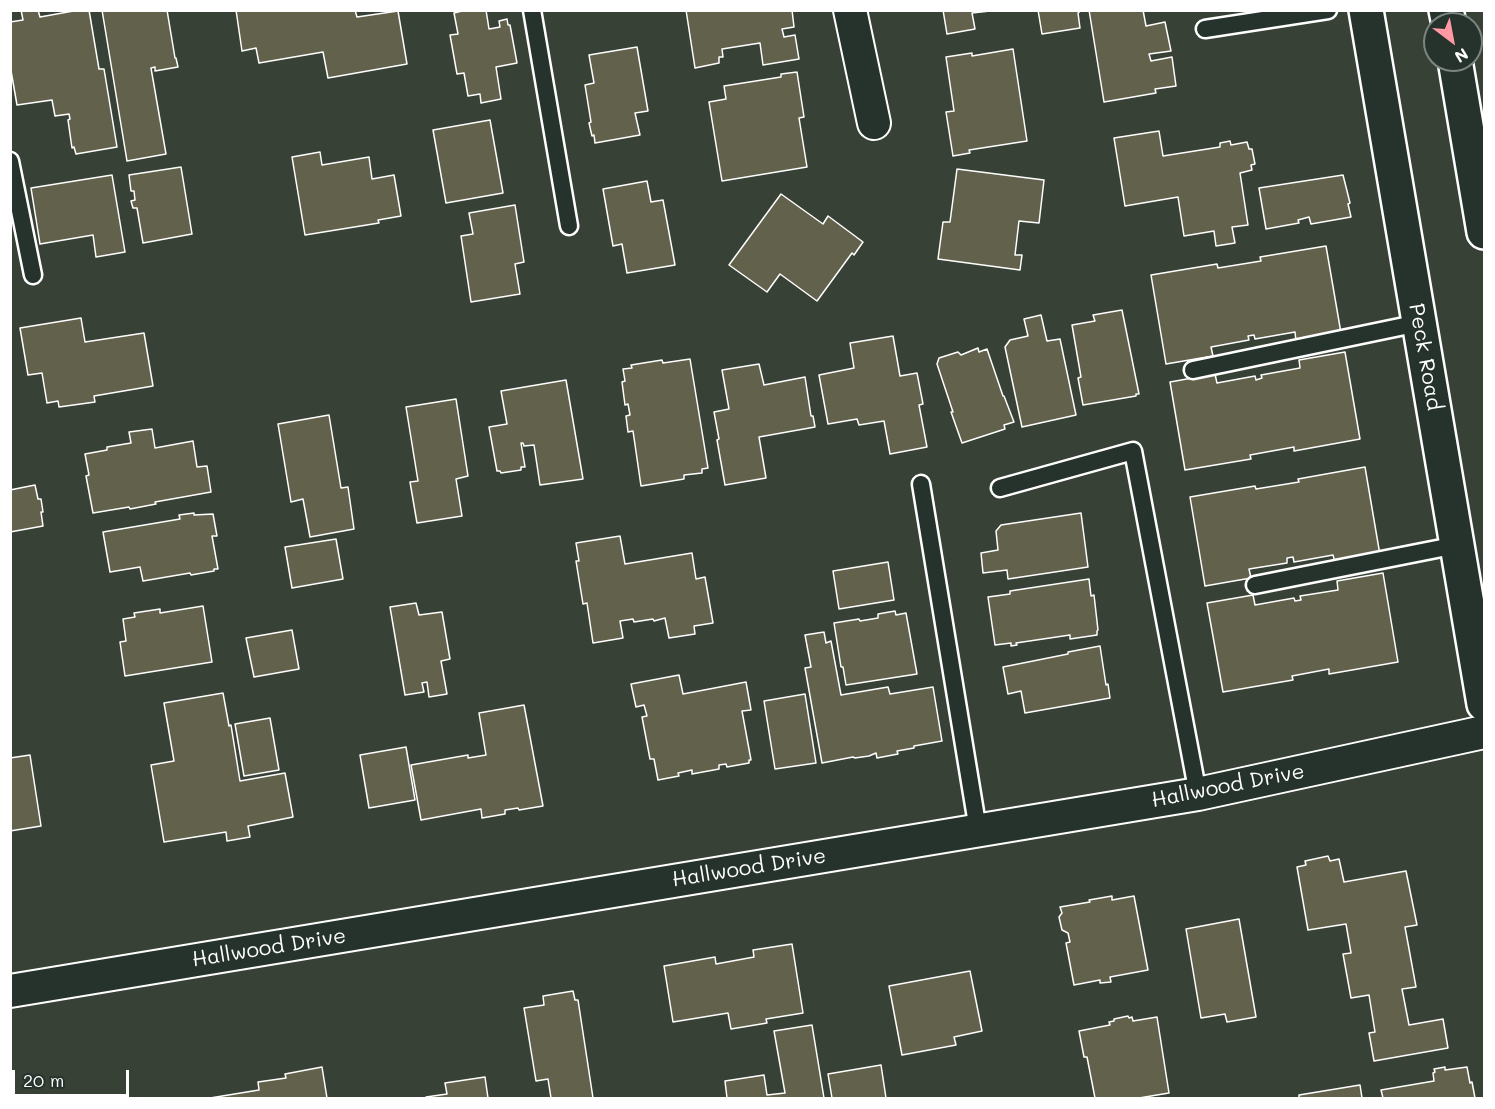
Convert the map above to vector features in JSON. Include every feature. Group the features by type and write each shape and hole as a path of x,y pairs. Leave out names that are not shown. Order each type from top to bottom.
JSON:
{"main road":[{"name":"Peck Road","path":"1366,10 1485,704"},
{"path":"1457,72 1484,221"}],"street":[{"path":"850,10 873,123"},
{"name":"Hallwood Drive","path":"10,991 1198,794 1485,732"}],"lane":[{"path":"531,10 569,226"},
{"path":"1205,29 1328,10"},
{"path":"10,161 33,275"},
{"path":"1193,370 1419,322"},
{"path":"1000,488 1133,451 1198,794"},
{"path":"921,484 978,830"},
{"path":"1255,585 1457,545"}],"building":[{"path":"21,10 38,10 40,17 89,10 99,69 104,69 117,147 76,154 74,147 72,148 69,114 55,116 52,100 17,105 10,65 10,22 23,20"},
{"path":"102,10 167,10 178,67 155,71 155,67 151,68 166,154 127,161"},
{"path":"236,10 355,10 357,17 398,11 407,64 328,78 323,52 259,63 256,48 242,51"},
{"path":"466,10 486,10 489,29 500,27 499,21 507,19 510,25 517,63 496,67 501,99 481,103 480,94 468,96 464,73 457,74 450,35 458,34 454,13"},
{"path":"686,10 792,10 794,27 782,29 784,37 795,35 799,59 763,65 760,43 722,49 723,57 719,57 719,63 695,68"},
{"path":"943,10 990,11 972,13 975,29 947,34"},
{"path":"1038,10 1082,10 1078,13 1080,28 1042,34"},
{"path":"1089,10 1143,10 1146,26 1165,22 1171,51 1149,54 1151,61 1172,57 1176,86 1155,89 1156,93 1104,102"},
{"path":"637,47 648,111 635,113 640,135 595,143 589,123 591,122 585,85 594,83 589,55"},
{"path":"1013,49 1027,141 969,150 970,153 953,156 946,112 954,111 946,57 972,53 972,56"},
{"path":"797,72 804,117 799,118 807,167 722,181 709,102 726,99 724,86 781,77 781,74"},
{"path":"490,120 503,193 446,203 433,130"},
{"path":"1159,131 1163,156 1220,147 1220,143 1230,141 1231,145 1247,142 1249,149 1252,149 1255,164 1251,165 1252,170 1240,173 1248,225 1232,227 1235,243 1216,246 1214,231 1184,236 1178,197 1125,206 1114,138"},
{"path":"320,152 322,165 369,157 372,179 394,175 401,216 378,220 379,223 305,235 292,157"},
{"path":"181,167 192,234 143,243 137,208 133,208 131,201 135,200 129,175"},
{"path":"957,169 1044,180 1039,223 1019,221 1015,255 1022,255 1020,270 938,259 943,222 950,222"},
{"path":"112,175 125,252 96,257 93,235 40,244 31,188"},
{"path":"1343,175 1351,217 1311,224 1309,217 1298,220 1299,223 1266,229 1259,188"},
{"path":"647,181 651,202 663,200 675,265 627,273 622,244 613,246 603,189"},
{"path":"781,194 823,224 828,216 863,242 854,255 852,253 817,301 780,274 767,292 729,265"},
{"path":"515,205 524,262 515,264 520,294 471,302 461,236 473,234 469,213"},
{"path":"1326,246 1341,333 1296,341 1295,332 1255,339 1254,335 1248,336 1249,340 1211,347 1213,356 1166,364 1151,275 1217,264 1218,268 1261,261 1260,257"},
{"path":"1122,310 1139,394 1083,405 1078,378 1081,377 1072,325 1095,321 1093,315"},
{"path":"1041,315 1047,341 1060,339 1076,415 1022,427 1005,347 1010,340 1028,336 1024,319"},
{"path":"81,318 85,342 144,333 153,386 94,396 95,402 59,407 58,401 47,403 42,373 28,375 20,328"},
{"path":"893,336 900,376 917,373 923,404 919,405 927,447 890,454 884,421 859,425 857,419 828,424 819,375 854,368 850,343"},
{"path":"978,348 979,352 987,349 1014,422 1004,425 1005,429 962,443 937,364 939,358 958,352 961,355"},
{"path":"1345,352 1360,439 1294,451 1294,447 1250,455 1251,459 1185,470 1170,382 1215,374 1217,383 1255,376 1256,380 1262,378 1261,375 1300,368 1299,360"},
{"path":"690,359 708,468 702,469 702,473 684,475 684,479 641,486 633,431 628,432 626,416 630,415 628,404 625,405 623,369 632,368 631,365 662,360 663,363"},
{"path":"759,364 764,385 805,377 815,427 759,437 766,478 725,485 714,412 729,409 722,370"},
{"path":"566,380 583,479 540,485 534,445 524,446 523,443 521,443 525,467 521,467 521,470 501,473 497,471 489,427 507,424 501,391"},
{"path":"456,399 468,476 456,479 462,516 417,523 410,482 418,481 406,407"},
{"path":"329,415 341,488 348,487 354,529 310,537 303,499 291,502 278,424"},
{"path":"152,429 155,448 193,441 197,467 207,466 211,492 130,509 129,507 93,513 86,476 89,475 85,454 131,443 129,432"},
{"path":"1365,467 1380,555 1335,563 1333,555 1294,562 1293,557 1287,558 1287,563 1249,569 1251,578 1205,586 1190,497 1255,486 1256,489 1299,482 1298,479"},
{"path":"35,485 38,499 41,499 43,526 10,532 10,490"},
{"path":"194,513 194,515 213,514 217,536 212,536 218,569 143,581 140,567 110,572 103,532 180,519 179,515"},
{"path":"1081,513 1088,567 1008,579 1007,570 983,573 981,553 998,550 996,531 1001,525"},
{"path":"620,536 625,564 692,553 696,579 705,577 713,623 694,626 695,634 669,638 665,618 654,621 653,619 634,622 633,619 620,621 623,638 593,643 587,603 583,604 576,561 579,561 576,543"},
{"path":"336,539 343,579 292,588 285,547"},
{"path":"888,562 894,600 839,609 833,571"},
{"path":"1383,573 1398,662 1329,674 1329,669 1292,676 1293,680 1223,692 1207,603 1253,595 1255,605 1294,598 1295,601 1301,600 1300,596 1338,590 1337,581"},
{"path":"1089,579 1091,596 1094,595 1097,635 1070,639 1070,635 1016,643 1017,645 1011,646 1011,643 995,645 988,597 1010,594 1010,591"},
{"path":"416,603 419,615 442,612 450,659 441,661 447,694 429,697 427,682 422,683 424,692 405,695 390,607"},
{"path":"203,606 212,662 125,676 120,642 126,641 123,619 135,617 134,613 160,609 160,613"},
{"path":"895,611 896,615 906,613 917,674 846,685 834,623 878,618 878,614"},
{"path":"292,630 299,669 254,677 246,638"},
{"path":"824,632 826,643 831,641 841,695 888,687 890,694 933,687 942,741 914,746 914,748 897,751 898,754 877,758 876,753 822,763 805,668 811,667 805,635"},
{"path":"1100,646 1110,698 1025,713 1021,691 1008,694 1003,667"},
{"path":"679,675 683,694 746,682 751,710 742,711 751,760 749,763 727,767 726,764 719,765 719,769 692,774 692,770 678,773 679,776 658,780 654,759 650,759 642,717 647,716 644,705 636,707 631,684"},
{"path":"223,693 240,781 285,773 293,817 248,826 250,837 227,841 226,832 164,842 151,765 174,761 164,703"},
{"path":"805,694 816,763 775,769 764,701"},
{"path":"524,705 543,806 505,810 505,814 482,818 481,809 421,820 411,765 468,755 468,758 486,755 479,713"},
{"path":"270,718 279,770 244,776 235,724"},
{"path":"406,747 415,800 369,808 360,755"},
{"path":"30,755 41,826 10,831 10,758"},
{"path":"1328,856 1330,861 1339,859 1344,882 1406,871 1417,925 1405,927 1416,987 1402,989 1409,1025 1443,1019 1448,1048 1374,1061 1369,1033 1375,1032 1369,995 1351,998 1343,954 1351,953 1346,924 1308,930 1297,867 1306,865 1305,861"},
{"path":"1112,896 1112,900 1134,896 1148,970 1110,977 1111,982 1100,983 1100,980 1074,985 1066,943 1070,942 1068,933 1062,930 1059,917 1062,913 1060,907"},
{"path":"1239,919 1256,1017 1227,1022 1225,1014 1201,1018 1186,929"},
{"path":"792,944 803,1013 766,1019 767,1023 731,1029 728,1013 673,1022 664,966 715,957 716,964 754,957 753,950"},
{"path":"970,971 982,1031 954,1037 956,1045 902,1055 889,986"},
{"path":"573,991 575,1000 578,1000 593,1098 551,1098 548,1079 536,1081 524,1008 544,1005 543,996"},
{"path":"1132,1017 1133,1021 1157,1017 1169,1093 1139,1098 1095,1098 1079,1031 1110,1025 1109,1022 1114,1019"},
{"path":"812,1025 824,1098 727,1098 725,1081 764,1075 767,1095 785,1093 774,1031"},
{"path":"881,1065 886,1098 832,1098 828,1074"},
{"path":"322,1067 327,1098 210,1098 259,1090 258,1082 286,1078 285,1074"},
{"path":"1445,1067 1445,1070 1467,1067 1475,1098 1383,1098 1381,1090 1434,1081 1434,1069"},
{"path":"485,1077 488,1098 426,1098 447,1094 445,1083"},
{"path":"1360,1085 1362,1098 1299,1098 1299,1095"}]}
